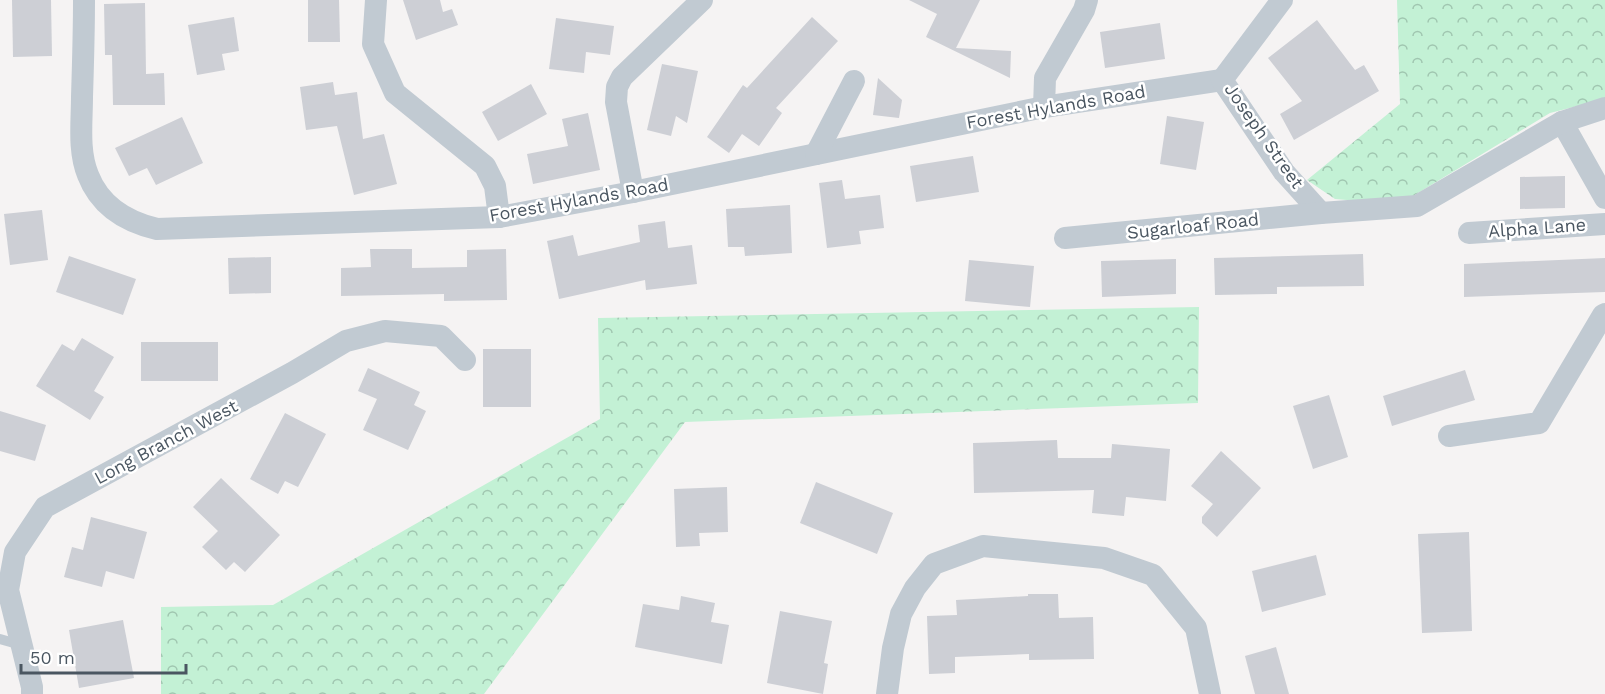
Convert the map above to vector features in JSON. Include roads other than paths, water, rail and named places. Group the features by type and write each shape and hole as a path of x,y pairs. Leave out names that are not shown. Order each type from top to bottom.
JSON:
{"street":[{"name":"Forest Hylands Road","path":"84,0 81,139 87,174 97,192 116,212 136,224 158,229 499,217 633,192 1044,106 1222,80"},
{"path":"376,0 373,44 395,93 485,166 495,186 499,217"},
{"path":"633,192 616,102 616,87 622,77 702,0"},
{"path":"1044,106 1046,78 1084,10 1087,0"},
{"name":"Joseph Street","path":"1282,0 1222,80 1284,172 1322,213"},
{"path":"816,154 854,81"},
{"path":"1322,213 1417,206 1562,122 1605,108"},
{"path":"1562,122 1605,198"},
{"name":"Sugarloaf Road","path":"1065,238 1322,213"},
{"name":"Alpha Lane","path":"1469,233 1605,224"},
{"path":"1449,436 1539,423 1605,314"},
{"name":"Long Branch West","path":"32,694 8,590 15,552 45,507 292,374 346,341 385,331 441,336 465,360"},
{"path":"887,694 893,648 901,614 915,588 934,564 983,546 1104,558 1154,575 1196,628 1210,694"}],"lane":[{"path":"0,639 22,645"}]}
